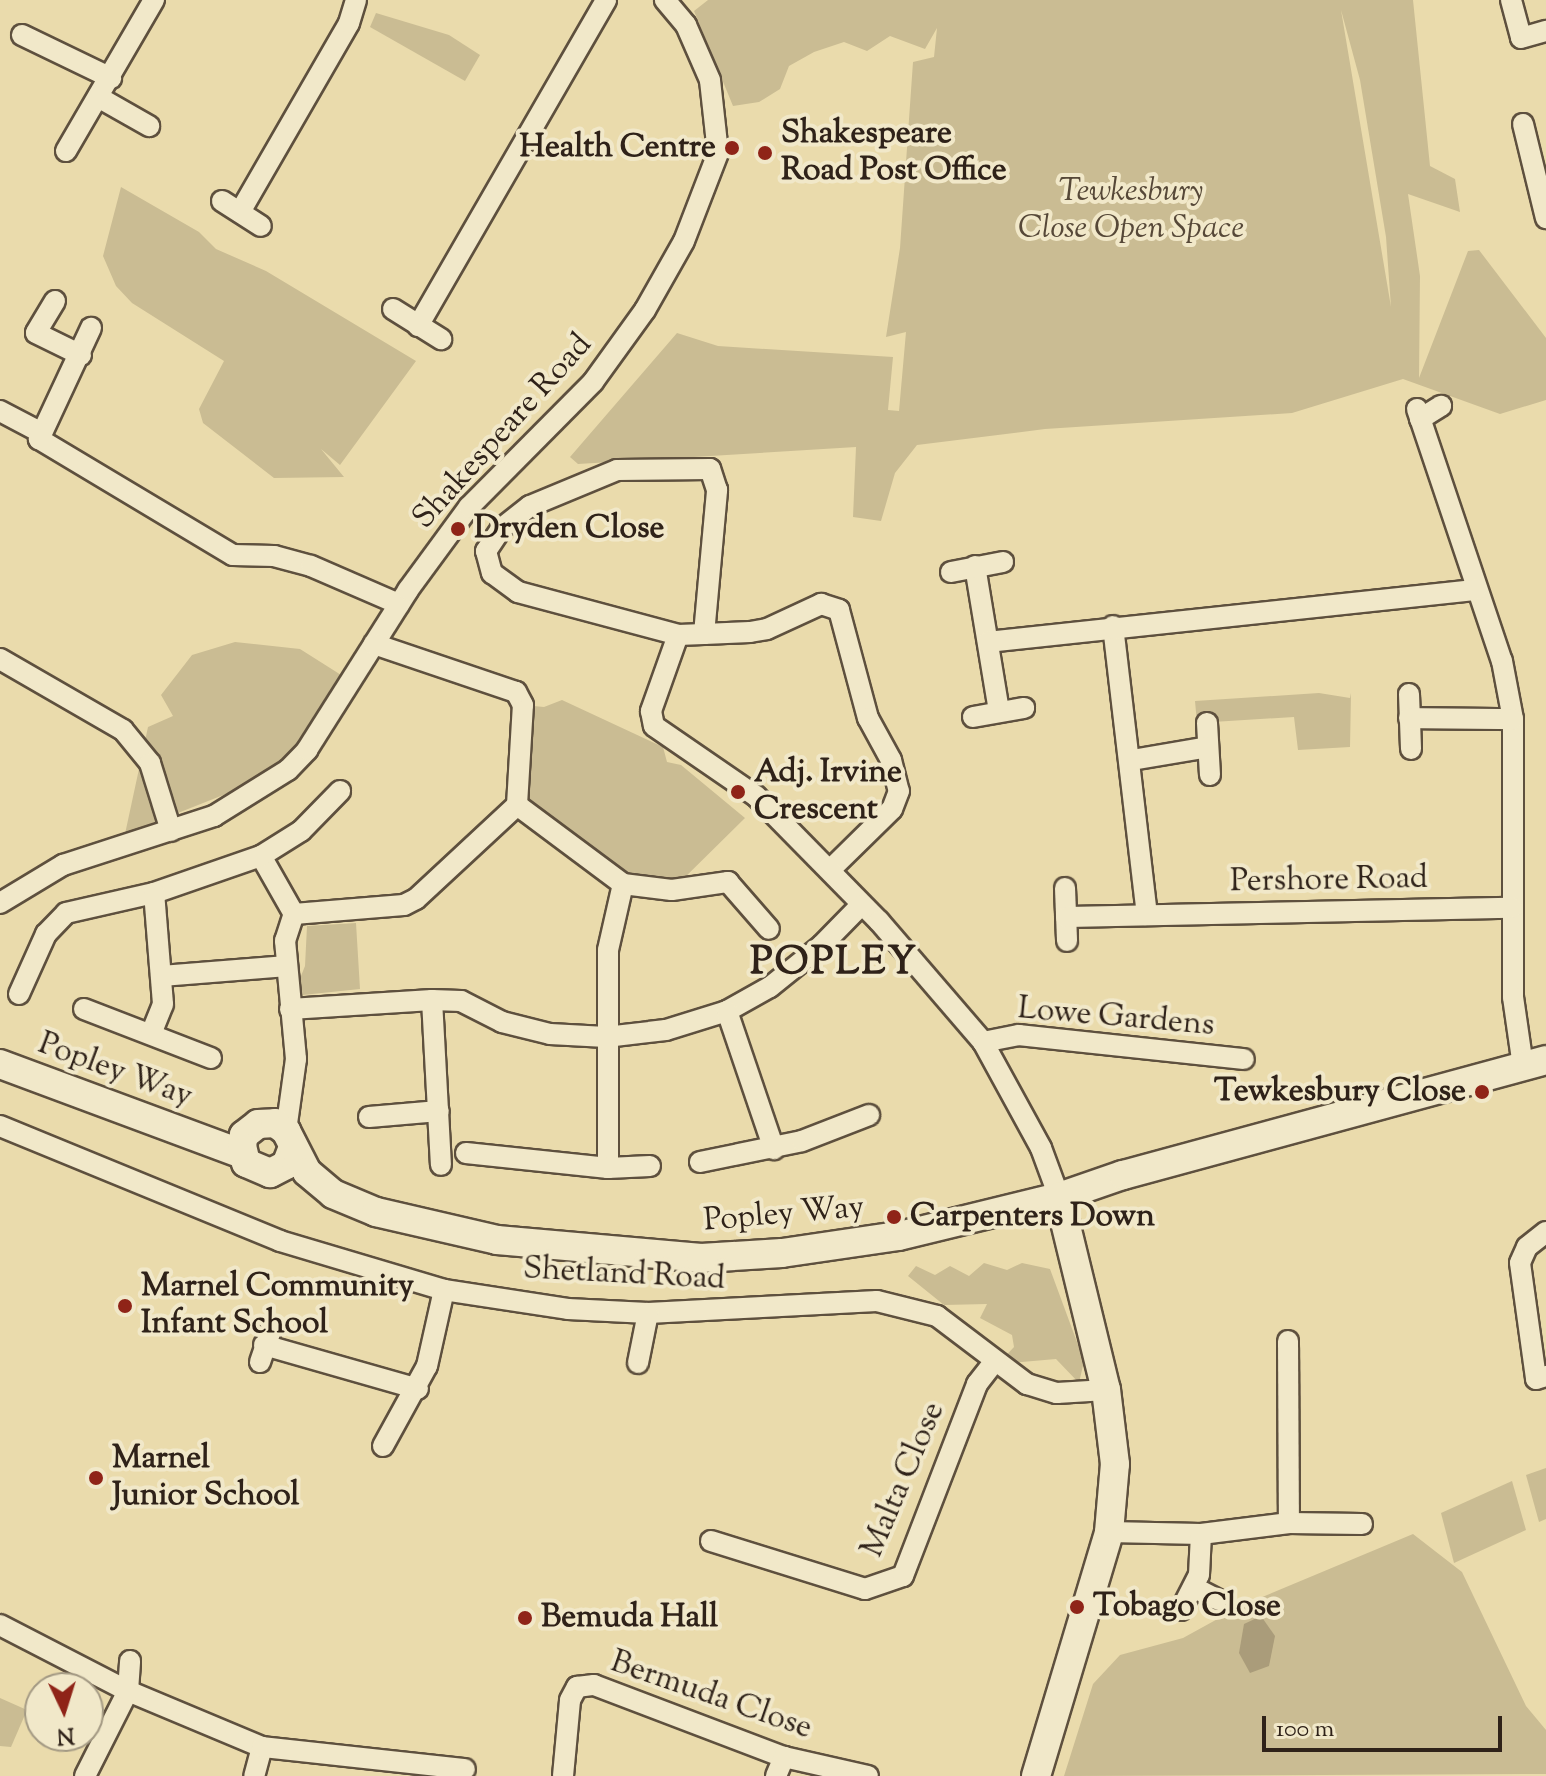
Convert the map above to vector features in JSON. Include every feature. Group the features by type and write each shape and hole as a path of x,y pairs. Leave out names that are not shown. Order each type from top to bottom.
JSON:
{"street":[{"path":"66,151 154,0"},
{"path":"240,212 350,20 356,0"},
{"path":"418,326 606,0"},
{"name":"Shakespeare Road","path":"0,903 63,865 214,816 288,770 315,738 399,604 469,507 593,382 645,310 705,197 718,153 715,99 686,25 665,0"},
{"path":"1511,0 1521,38 1546,31"},
{"path":"22,35 111,78"},
{"path":"98,97 149,126"},
{"path":"1523,124 1545,205"},
{"path":"222,201 261,226"},
{"path":"55,301 36,333 81,355"},
{"path":"393,309 441,339"},
{"path":"91,328 39,439 233,555 274,556 311,566 399,604"},
{"path":"1441,406 1418,414 1502,661 1513,719 1513,997 1534,1063"},
{"path":"0,411 42,433"},
{"path":"704,634 717,490 710,469 617,470 603,475 530,506 501,529 486,551 492,573 518,592 678,635 704,634 767,629 821,604 834,605 842,615 868,718 891,760 899,791 892,809 832,868"},
{"path":"951,572 1003,562"},
{"path":"975,566 999,711"},
{"path":"988,642 1113,626 1476,590"},
{"path":"1113,626 1132,760 1147,915"},
{"path":"678,635 651,711 654,726 756,796 832,868 983,1042 1041,1148 1059,1197 1106,1390 1115,1464 1109,1532 1036,1776"},
{"path":"294,914 404,905 416,899 517,805 523,705 516,692 374,644"},
{"path":"0,659 123,730 150,763 171,831"},
{"path":"1409,694 1411,749"},
{"path":"973,717 1024,708"},
{"path":"1409,718 1513,719"},
{"path":"1207,723 1210,775"},
{"path":"1132,760 1208,747"},
{"path":"19,994 46,934 66,913 154,893 261,856 301,831 340,791"},
{"path":"517,805 623,884 672,890 728,882 769,929"},
{"path":"261,856 294,914 285,941 296,1059 286,1150"},
{"path":"608,1168 608,950 623,884"},
{"path":"1065,888 1067,941"},
{"path":"151,1034 163,1004 154,893"},
{"path":"290,1009 461,1001 502,1022 550,1034 606,1037 666,1030 727,1011 798,965 861,905"},
{"name":"Pershore Road","path":"1066,917 1512,908"},
{"path":"162,976 287,966"},
{"path":"432,1000 441,1165"},
{"path":"84,1009 211,1058"},
{"path":"727,1011 774,1149"},
{"name":"Lowe Gardens","path":"983,1042 1019,1035 1244,1059"},
{"name":"Popley Way","path":"0,1064 175,1132 208,1138 248,1138 275,1123 286,1150 307,1172 333,1194 376,1212 527,1243 701,1258 856,1244 1059,1197 1123,1175 1534,1063"},
{"path":"248,1138 292,1084"},
{"path":"369,1117 439,1111"},
{"path":"700,1162 774,1149 869,1115"},
{"name":"Shetland Road","path":"0,1126 280,1241 444,1290 568,1309 648,1313 877,1301 937,1316 1027,1384 1057,1393 1106,1390"},
{"name":"Popley Way","path":"248,1138 253,1169 286,1150"},
{"path":"466,1153 508,1155 608,1168 650,1166"},
{"path":"1546,1232 1527,1247 1520,1263 1536,1379 1546,1376"},
{"path":"383,1446 418,1389 444,1290"},
{"path":"638,1363 648,1313"},
{"path":"1288,1341 1289,1523"},
{"path":"265,1345 418,1389"},
{"name":"Malta Close","path":"711,1541 865,1589 903,1576 977,1384 994,1362"},
{"path":"1109,1532 1201,1534 1289,1523 1362,1524"},
{"path":"1181,1610 1195,1588 1201,1534"},
{"path":"1195,1588 1217,1599"},
{"path":"0,1625 128,1691 262,1747 465,1765"},
{"path":"85,1776 128,1691 130,1661"},
{"name":"Bermuda Close","path":"563,1776 570,1700 577,1687 594,1685 780,1766 868,1776"},
{"path":"254,1776 262,1747"}],"green space":[{"name":"Tewkesbury Close Open Space","path":"708,0 1413,0 1430,166 1455,179 1460,212 1408,194 1420,276 1419,378 1468,251 1479,250 1546,338 1546,400 1500,414 1403,379 1292,413 1045,429 917,445 895,473 881,521 853,517 856,447 578,464 570,457 677,333 718,346 893,357 888,410 899,411 906,332 886,337 900,248 913,62 934,57 937,28 925,49 890,36 867,51 844,42 814,52 789,66 780,89 759,102 733,106 694,11","holes":["1341,10 1360,80 1386,237 1391,307"]},
{"path":"376,13 449,35 480,55 465,81 370,27"},
{"path":"121,187 199,232 216,249 266,271 416,361 340,465 321,449 344,477 274,478 203,423 199,409 224,361 132,303 116,286 103,256"},
{"path":"235,642 300,649 349,680 323,727 266,778 125,834 148,727 173,716 161,695 192,655"},
{"path":"1319,693 1350,698 1351,693 1350,747 1298,750 1294,717 1197,723 1195,701"},
{"path":"562,700 663,747 667,762 681,765 745,818 672,890 623,884 517,805 523,705 544,707"},
{"path":"356,923 360,989 293,996 305,966 307,926"},
{"path":"984,1263 1007,1270 1022,1263 1050,1269 1084,1361 1079,1383 1056,1359 998,1364 1014,1347 1012,1335 980,1318 987,1304 944,1305 908,1276 916,1266 935,1275 950,1266 969,1276"},
{"path":"1546,1468 1546,1519 1539,1522 1526,1475"},
{"path":"1512,1481 1526,1530 1454,1563 1441,1513"},
{"path":"1413,1534 1462,1572 1526,1706 1546,1730 1546,1774 1064,1776 1093,1684 1120,1655 1183,1638 1243,1605"},
{"path":"0,1698 24,1709 24,1717 11,1747 0,1746"}],"shaded area":[{"path":"1261,1616 1275,1636 1269,1666 1250,1673 1239,1653 1244,1624"}],"place":[{"name":"Health Centre","path":"732,148"},
{"name":"Shakespeare Road Post Office","path":"765,153"},
{"name":"Dryden Close","path":"458,529"},
{"name":"Adj. Irvine Crescent","path":"738,792"},
{"name":"Tewkesbury Close","path":"1482,1092"},
{"name":"Carpenters Down","path":"894,1217"},
{"name":"Marnel Community Infant School","path":"125,1306"},
{"name":"Marnel Junior School","path":"96,1478"},
{"name":"Tobago Close","path":"1077,1607"},
{"name":"Bemuda Hall","path":"525,1618"}],"district":[{"name":"POPLEY","path":"834,964"}]}
